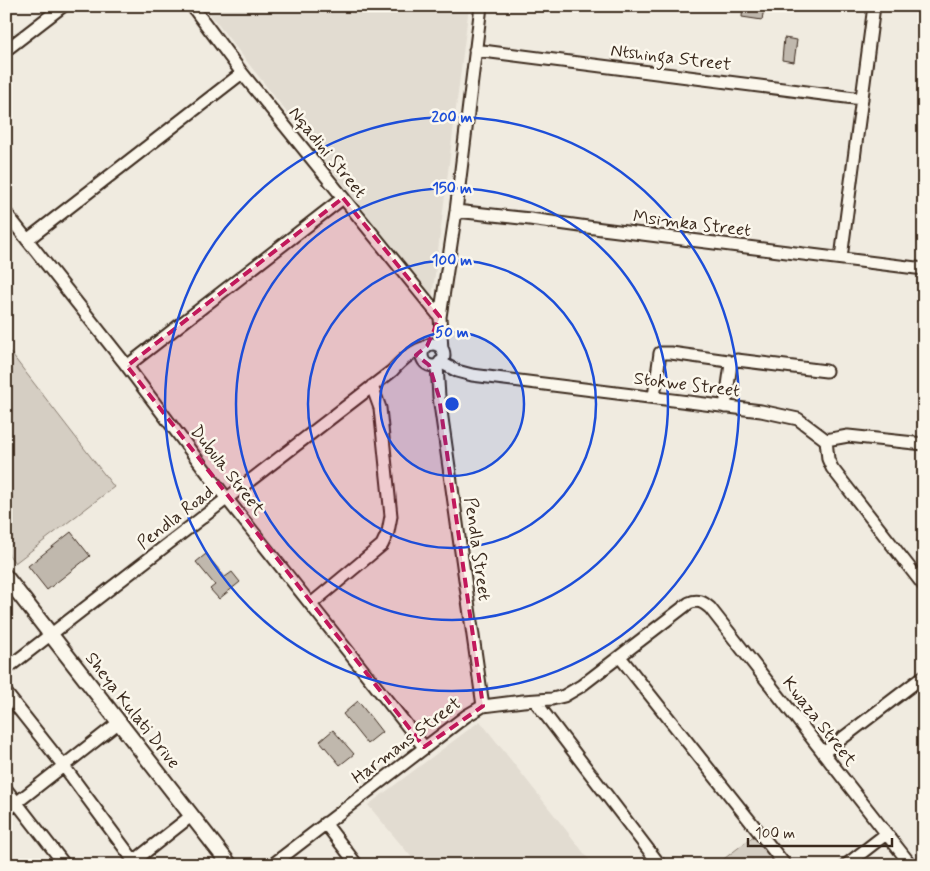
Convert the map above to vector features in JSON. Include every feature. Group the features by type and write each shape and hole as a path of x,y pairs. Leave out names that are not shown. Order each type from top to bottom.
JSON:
{"street":[{"path":"6,50 63,6"},
{"name":"Nqadini Street","path":"192,6 242,73 440,320"},
{"path":"440,320 422,352 433,364 443,358 440,320 456,211 481,6"},
{"path":"841,258 874,6"},
{"name":"Ntshinga Street","path":"475,50 862,99"},
{"path":"27,240 242,73"},
{"path":"127,366 343,198"},
{"name":"Msimka Street","path":"456,211 530,218 602,229 924,269"},
{"name":"Dubula Street","path":"6,213 127,366 227,499 424,747"},
{"path":"426,347 435,345 442,350"},
{"name":"Pendla Road","path":"6,669 392,371 415,351 426,347"},
{"path":"654,397 660,353 728,361 731,364"},
{"path":"725,407 731,364 736,360 826,371"},
{"name":"Pendla Road","path":"392,371 409,363 433,364"},
{"name":"Pendla Street","path":"433,364 483,706"},
{"name":"Stokwe Street","path":"433,364 472,375 761,411 798,420 826,440"},
{"path":"311,604 382,545 390,524 391,516 380,408 372,386"},
{"path":"924,444 848,436 826,440 828,459 832,468 924,586"},
{"name":"Sheya Kulati Drive","path":"6,578 230,865"},
{"name":"Harmans Street","path":"272,865 466,716 483,706 564,696 581,686 620,657 689,603 701,601"},
{"name":"Kwaza Street","path":"701,601 710,608 911,865"},
{"path":"620,657 785,865"},
{"path":"823,753 924,676"},
{"path":"6,693 63,765 131,863 192,816"},
{"path":"535,701 660,865"},
{"path":"6,811 118,723"},
{"path":"6,789 65,865"},
{"path":"325,824 357,865"},
{"path":"846,865 886,834"}],"highlighted area":[{"path":"343,198 440,317 427,346 416,355 429,365 439,397 483,706 424,747 127,366"}],"shaded area":[{"path":"219,6 469,6 432,298 209,13"},
{"path":"6,347 114,487 15,563 6,551"},
{"path":"480,721 593,865 418,865 368,805"},
{"path":"755,835 777,865 716,865"}],"building":[{"path":"743,6 764,8 762,20 742,17"},
{"path":"784,38 797,40 794,62 782,60"},
{"path":"71,532 90,556 47,590 28,566"},
{"path":"206,554 225,577 232,572 240,582 219,599 210,589 215,585 196,562"},
{"path":"358,701 382,732 367,744 343,714"},
{"path":"333,730 354,754 340,765 320,741"}]}
